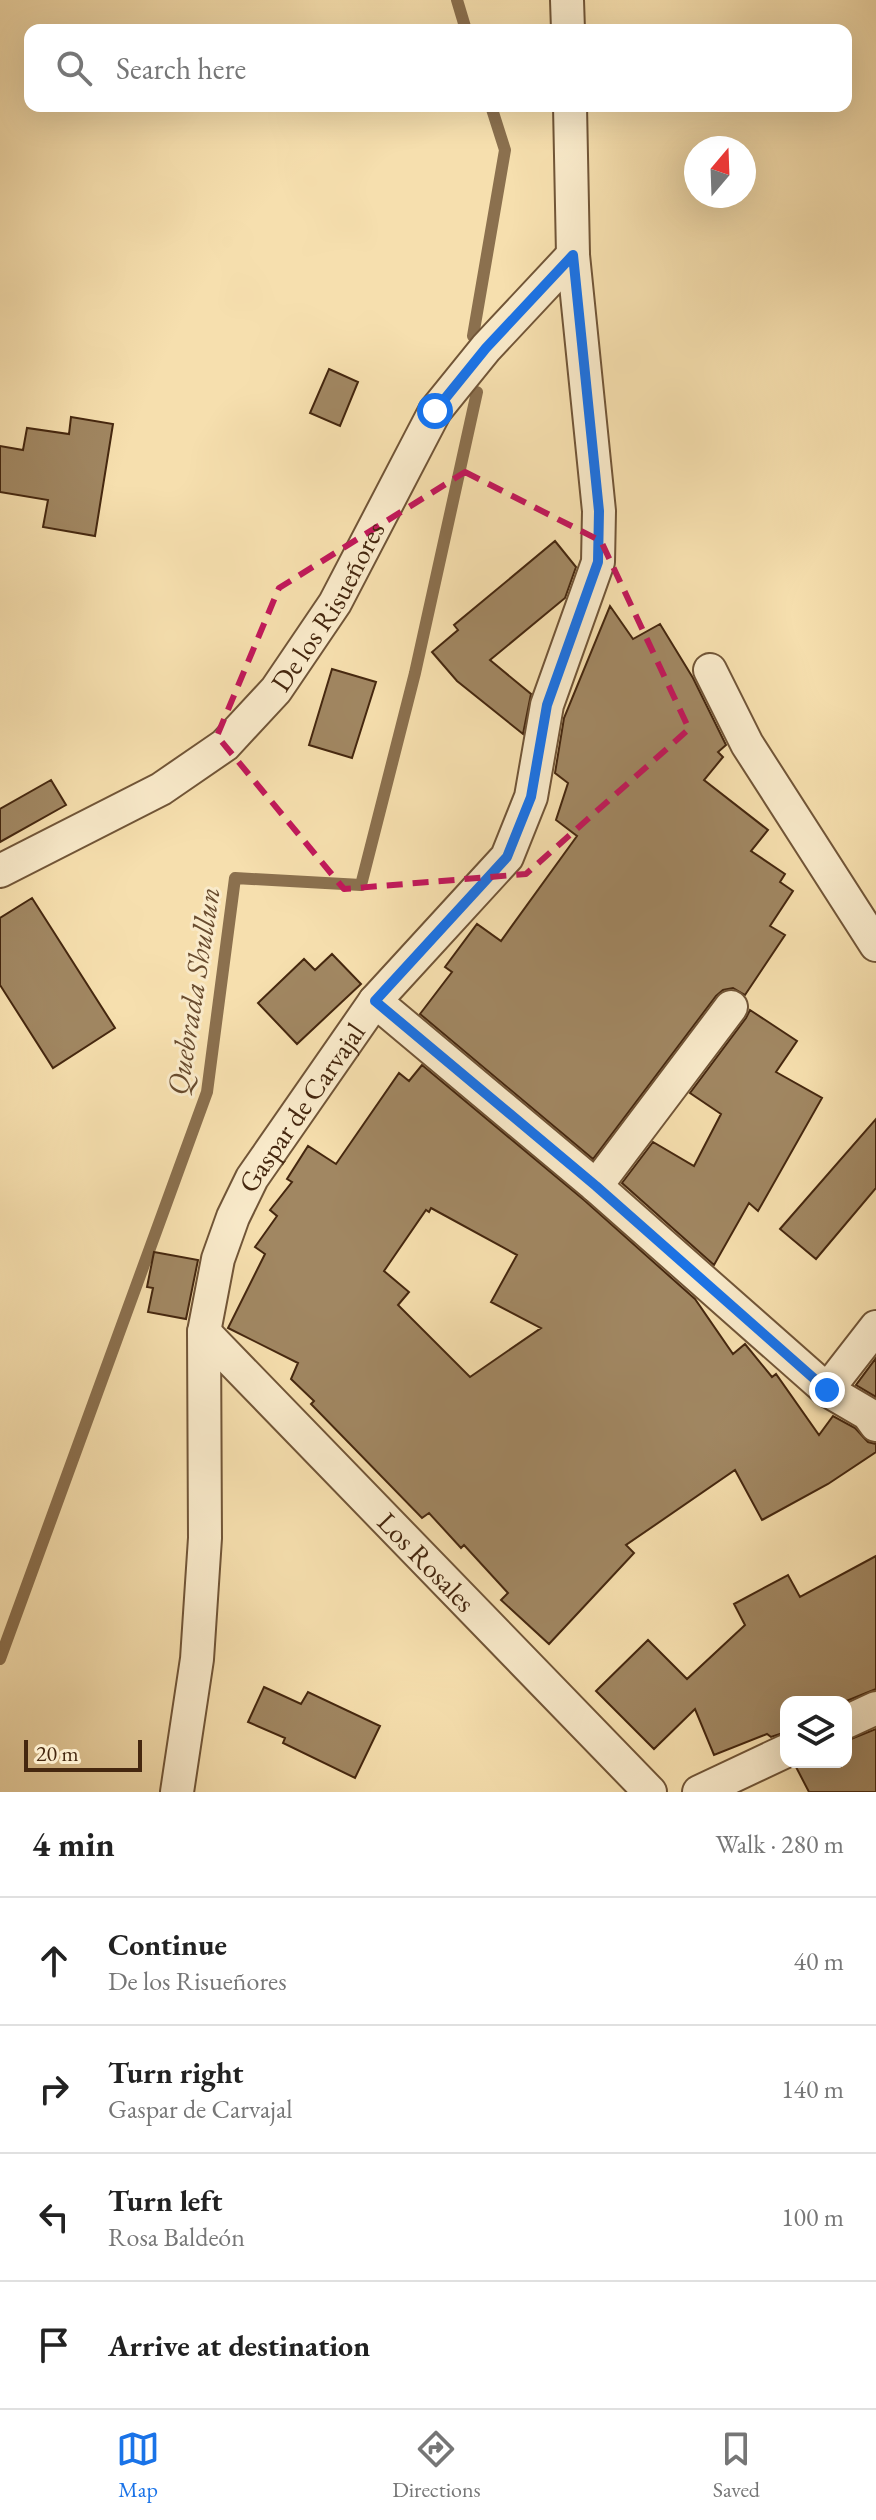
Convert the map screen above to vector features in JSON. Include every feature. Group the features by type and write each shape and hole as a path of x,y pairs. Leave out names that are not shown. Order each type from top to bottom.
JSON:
{"street":[{"path":"567,0 568,24"},
{"name":"Gaspar de Carvajal","path":"177,1792 197,1659 205,1538 204,1332 218,1259 233,1217 252,1178 375,1001 507,857 531,797 547,705 598,562 599,511 573,255 570,112"},
{"name":"De los Risueñores","path":"0,871 161,789 225,745 276,690 335,603 435,411 486,348 573,255"},
{"path":"710,670 747,744 876,945"},
{"path":"375,1001 596,1186 827,1390 868,1414 876,1425"},
{"path":"596,1186 731,1007"},
{"path":"827,1390 876,1327"},
{"name":"Los Rosales","path":"204,1332 650,1792"},
{"path":"852,1719 876,1708"},
{"path":"699,1792 780,1754"}],"highlighted area":[{"path":"465,472 601,541 689,729 526,874 344,889 217,736 279,588"}],"building":[{"path":"329,369 358,382 340,426 310,413"},
{"path":"71,417 113,424 95,536 43,527 48,500 0,492 0,446 23,450 27,428 69,434"},
{"path":"555,541 576,567 565,598 490,660 531,694 523,734 457,681 432,652 458,630 454,625"},
{"path":"610,606 633,639 660,624 693,678 726,745 718,752 723,757 704,780 768,830 751,851 785,874 780,882 793,891 770,926 785,935 745,995 733,988 723,990 716,996 593,1159 420,1014 452,972 445,967 477,924 501,941 577,836 556,820 568,783 555,773 564,718"},
{"path":"332,669 376,682 352,758 309,745"},
{"path":"51,780 66,805 0,842 0,809"},
{"path":"32,898 115,1028 53,1068 0,985 0,918"},
{"path":"332,954 361,984 297,1044 258,1003 304,959 315,970"},
{"path":"750,1010 797,1041 776,1072 822,1098 758,1211 749,1203 714,1265 622,1183 653,1142 694,1166 721,1114 690,1093"},
{"path":"422,1065 584,1200 695,1299 733,1354 745,1344 772,1377 776,1374 819,1435 833,1416 855,1428 868,1442 876,1444 876,1452 828,1484 762,1520 735,1470 626,1545 634,1553 549,1644 501,1600 508,1593 464,1545 461,1548 429,1513 422,1518 311,1404 314,1401 291,1379 298,1363 228,1328 265,1254 255,1247 277,1216 270,1210 292,1182 287,1179 308,1146 336,1164 399,1073 409,1081","holes":["431,1208 517,1255 491,1302 541,1328 470,1377 398,1305 409,1292 384,1271 426,1210 429,1212"]},
{"path":"876,1119 876,1188 816,1259 780,1229"},
{"path":"154,1252 198,1260 186,1319 148,1312 153,1288 147,1287"},
{"path":"876,1358 876,1397 856,1385"},
{"path":"876,1556 876,1689 852,1699 852,1696 780,1696 780,1734 771,1737 767,1734 714,1755 695,1709 654,1749 596,1691 648,1640 687,1679 745,1625 734,1604 788,1575 800,1597"},
{"path":"264,1687 301,1704 308,1692 380,1726 355,1778 283,1743 285,1738 248,1722"},
{"path":"876,1729 876,1792 809,1792 797,1768 852,1768 852,1739"}],"waterway":[{"name":"Quebrada Shullun","path":"457,0 464,24"},
{"name":"Quebrada Shullun","path":"473,336 505,150 493,112"},
{"name":"Quebrada Shullun","path":"0,1659 207,1092 235,878 361,885 415,673 477,392"}],"route":[{"path":"435,411 486,348 573,255 599,511 598,562 547,705 531,797 507,857 375,1001 596,1186 827,1390"}]}
